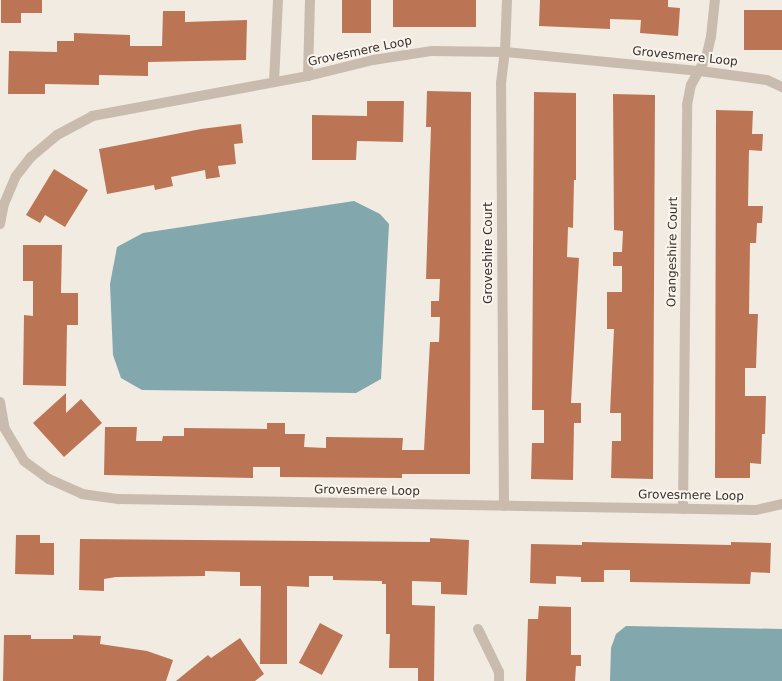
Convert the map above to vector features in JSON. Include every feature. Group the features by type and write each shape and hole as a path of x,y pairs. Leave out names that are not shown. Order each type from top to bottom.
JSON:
{"street":[{"path":"274,82 278,0"},
{"path":"308,76 310,0"},
{"name":"Groveshire Court","path":"504,506 501,83 505,52 507,0"},
{"name":"Orangeshire Court","path":"683,509 687,105 691,85 700,71 711,37 715,0"},
{"name":"Grovesmere Loop","path":"0,224 4,204 13,183 31,157 57,135 92,116 308,76 373,60 432,51 505,52 700,71 767,80 782,87"},
{"name":"Grovesmere Loop","path":"0,402 5,429 24,461 49,479 82,494 119,499 756,510 782,504"},
{"path":"478,629 498,672 498,681"}],"water":[{"path":"354,201 380,214 389,224 381,379 356,393 142,390 121,378 113,355 110,284 117,247 143,233"},
{"path":"626,626 782,629 782,681 610,681 611,648 616,634"}],"building":[{"path":"1,0 42,0 42,13 21,13 21,23 1,23"},
{"path":"342,0 371,0 371,33 342,33"},
{"path":"393,0 476,0 476,27 393,27"},
{"path":"540,0 668,0 668,7 680,8 678,36 640,33 641,20 610,19 610,29 539,26"},
{"path":"744,10 782,10 782,50 744,50"},
{"path":"163,11 185,11 185,22 247,20 246,60 148,62 148,76 99,75 99,85 45,84 45,94 8,94 9,51 57,52 57,41 74,41 74,33 130,35 130,46 162,46"},
{"path":"427,91 471,92 470,474 402,474 402,478 280,477 280,467 253,467 253,478 104,475 105,427 137,427 136,441 162,441 163,436 184,436 184,428 267,429 267,423 285,423 285,434 305,434 304,447 326,448 326,437 403,438 402,450 424,450 430,342 439,342 440,317 431,317 431,301 439,301 440,279 426,279 431,127 426,127"},
{"path":"534,92 576,93 576,180 574,180 573,228 568,227 567,257 579,258 571,403 581,403 581,423 574,423 573,480 531,479 532,443 544,443 544,410 532,410"},
{"path":"613,94 655,95 653,479 611,478 612,441 621,441 621,413 610,413 614,329 607,329 607,292 622,292 622,266 613,266 613,252 622,252 623,231 614,230"},
{"path":"367,101 404,101 403,142 357,141 356,160 312,160 312,115 367,116"},
{"path":"716,110 753,111 752,134 763,134 762,151 749,150 748,206 763,206 762,223 757,223 756,243 750,243 749,314 758,314 756,368 745,368 745,396 766,396 765,434 762,434 761,464 750,463 750,478 715,478"},
{"path":"241,124 243,143 234,144 236,164 218,166 220,177 206,179 205,170 171,177 173,186 155,190 154,185 107,194 99,149 201,129"},
{"path":"54,169 88,190 65,227 45,215 40,223 26,215"},
{"path":"23,245 62,245 61,293 78,293 78,325 67,325 66,386 23,385 24,315 33,316 33,281 23,281"},
{"path":"66,393 66,413 81,399 102,423 64,457 33,423"},
{"path":"16,535 40,535 40,543 54,543 54,575 15,574"},
{"path":"430,538 469,540 467,595 441,594 441,582 412,581 412,605 435,606 434,681 418,681 418,668 389,668 390,634 386,634 386,584 382,584 382,581 333,580 333,576 309,576 309,587 287,586 287,664 260,664 261,586 240,586 240,572 205,571 205,576 116,577 104,579 104,591 79,590 80,539 430,542"},
{"path":"582,542 731,545 731,542 771,543 770,573 751,572 750,584 630,582 630,570 604,570 604,582 581,582 581,577 556,576 556,584 530,583 531,544 582,545"},
{"path":"539,606 571,607 571,655 581,655 581,666 576,666 575,681 526,681 528,619 538,619"},
{"path":"320,623 343,635 322,675 299,663"},
{"path":"4,635 31,635 31,639 73,639 73,635 101,636 100,644 147,651 173,660 166,681 3,681"},
{"path":"240,638 264,674 255,681 176,681 208,655 211,658"}]}
